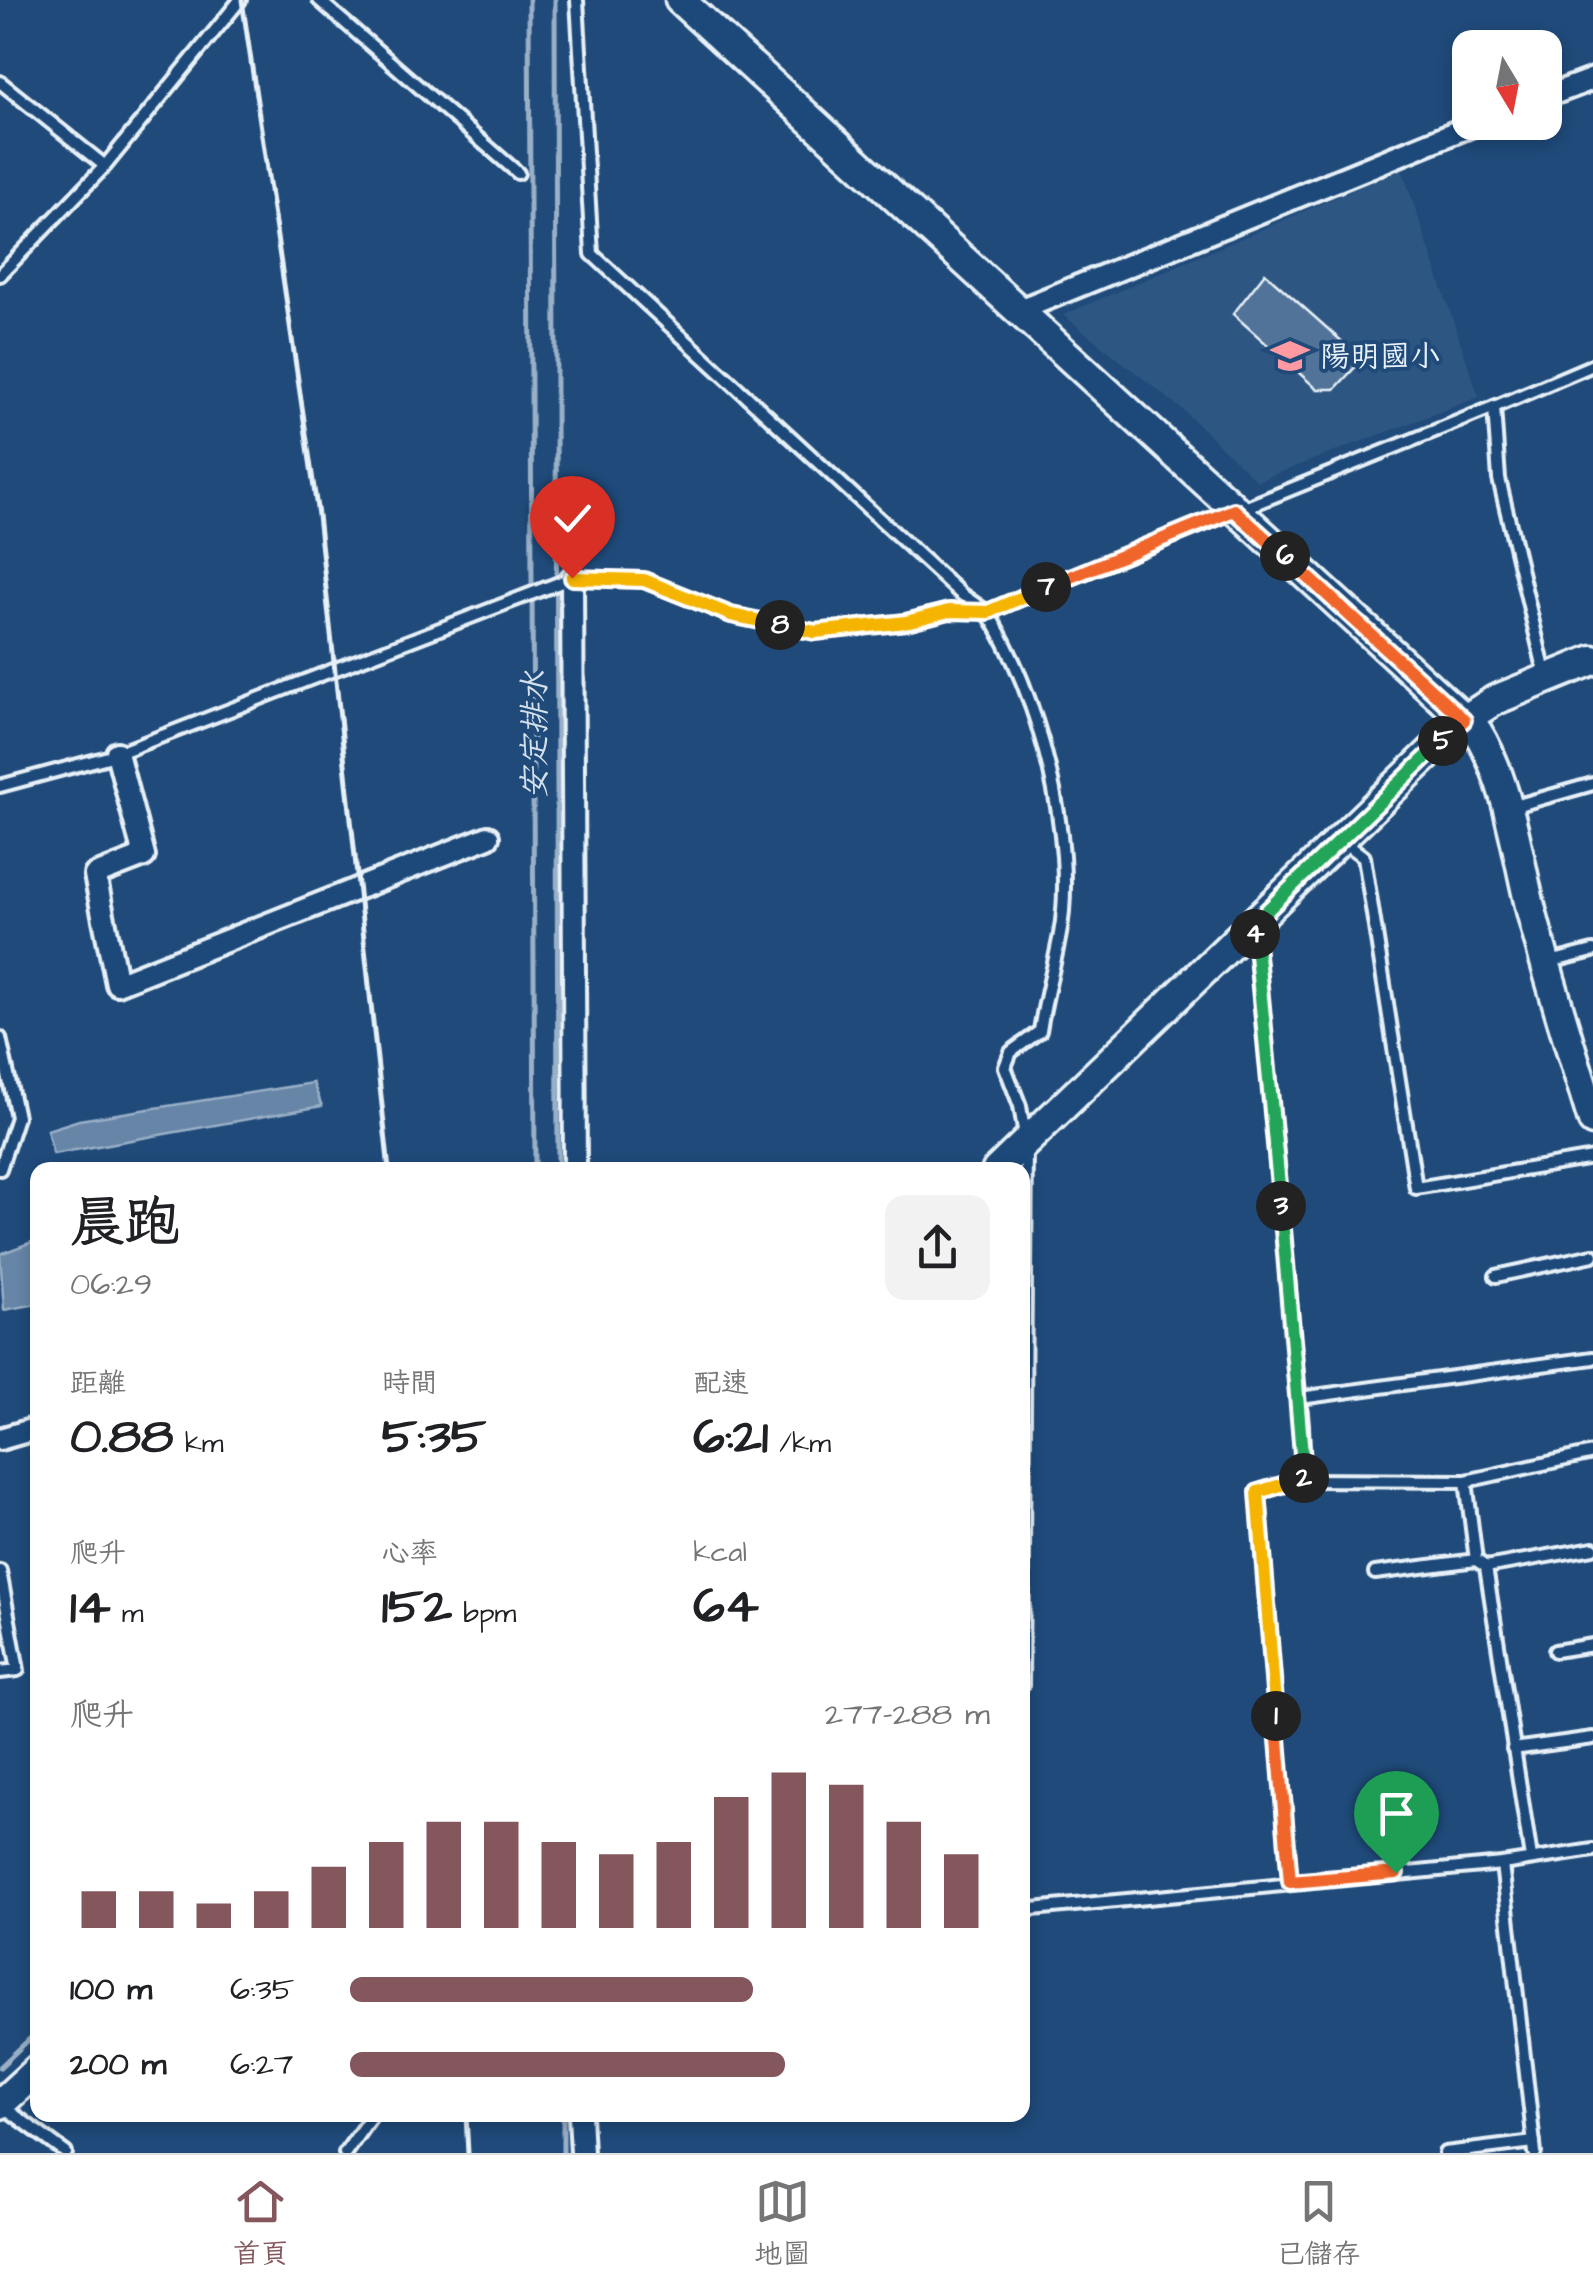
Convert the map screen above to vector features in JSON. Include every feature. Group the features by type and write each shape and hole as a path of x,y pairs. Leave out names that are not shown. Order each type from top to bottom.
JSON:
{"street":[{"path":"680,0 1464,720 1488,748 1545,963 1593,1121"},
{"path":"1562,91 1593,79"},
{"path":"1017,311 1452,133"},
{"path":"562,582 575,1162"},
{"path":"1005,1162 1464,720 1495,700 1593,660"},
{"path":"116,754 144,856 96,875 117,984 488,837"},
{"path":"0,1439 30,1430"},
{"path":"0,2104 30,2076"},
{"path":"580,2122 582,2153"}],"lane":[{"path":"0,275 106,166 240,0"},
{"path":"319,0 518,173"},
{"path":"577,0 592,254 961,594 988,612 1012,650 1055,788 1061,838 1061,931 1040,1031 1011,1052 1005,1067 1020,1106 1026,1162"},
{"path":"0,82 106,166"},
{"path":"0,786 116,754 562,582 644,580 731,615 815,632 906,622 949,611 988,612 1593,365"},
{"path":"1494,407 1499,478 1546,678"},
{"path":"1506,809 1593,784"},
{"path":"1340,839 1364,858 1416,1188 1593,1158"},
{"path":"1254,923 1300,1398 1304,1480"},
{"path":"1545,963 1593,951"},
{"path":"0,1038 17,1117 0,1169"},
{"path":"1496,1276 1593,1255"},
{"path":"1300,1398 1593,1358"},
{"path":"1290,1882 1258,1492 1304,1480 1466,1481 1593,1454"},
{"path":"1466,1481 1532,1858"},
{"path":"1376,1573 1593,1548"},
{"path":"0,1571 18,1670 0,1672"},
{"path":"1555,1651 1593,1645"},
{"path":"1513,1749 1593,1738"},
{"path":"1030,1909 1502,1864 1593,1850"},
{"path":"1445,2153 1535,2147 1502,1864"},
{"path":"0,2104 66,2153"},
{"path":"344,2153 367,2122"}],"shaded area":[{"name":"陽明國小","path":"1402,169 1479,397 1257,481 1183,410 1063,315"},
{"path":"313,1083 322,1106 53,1154 47,1130 79,1120"},
{"path":"30,1243 30,1305 4,1310 0,1254"}],"building":[{"path":"1265,273 1346,345 1341,349 1358,364 1335,389 1317,389 1233,314"}],"waterway":[{"path":"529,0 535,1162"},
{"name":"安定排水","path":"555,0 558,1162"},
{"path":"0,2067 30,2039"},
{"name":"安定排水","path":"563,2122 563,2153"}],"railway":[{"path":"242,0 318,515 388,1162"},
{"path":"466,2122 468,2153"}],"place":[{"name":"陽明國小","path":"1290,356"}],"route":[{"path":"572,578 644,580 731,615 815,632 906,622 949,611 988,612 1234,510 1464,720 1254,923 1302,1424 1304,1480 1258,1492 1290,1882 1396,1873"}]}
